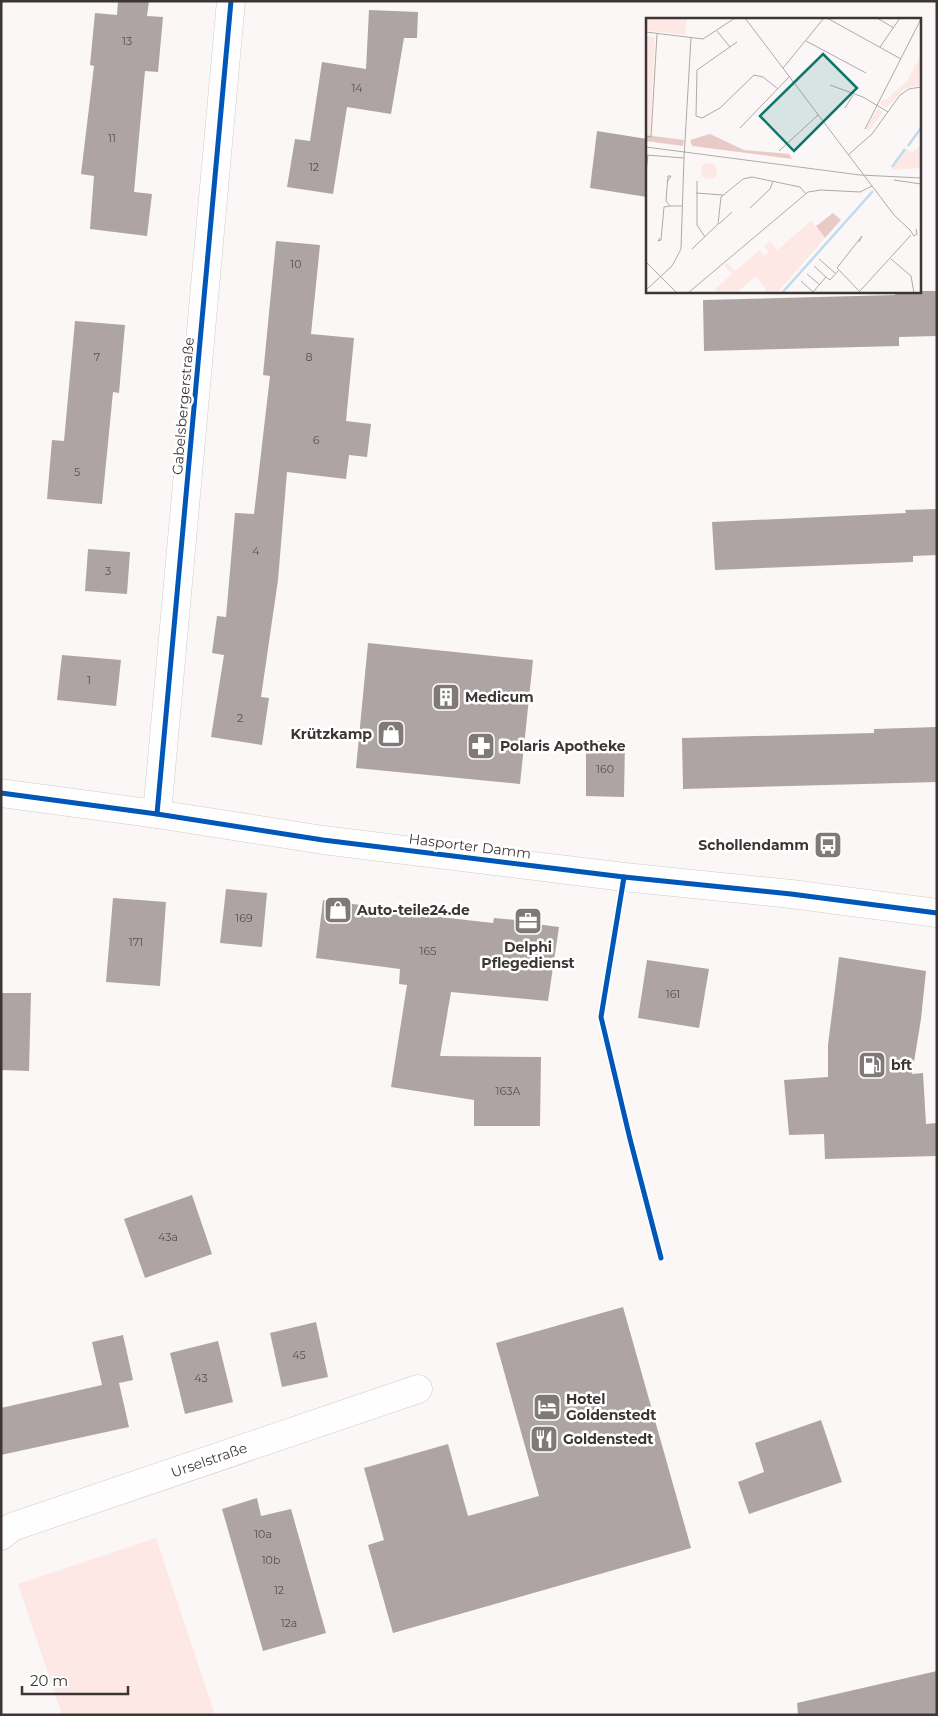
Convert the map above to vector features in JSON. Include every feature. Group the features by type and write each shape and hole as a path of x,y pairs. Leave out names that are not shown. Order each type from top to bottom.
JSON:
{"street":[{"name":"Gabelsbergerstraße","path":"157,814 231,1"},
{"name":"Hasporter Damm","path":"1,793 157,814 333,841 624,877 791,894 937,913"},
{"name":"Urselstraße","path":"1,1536 12,1527 418,1389"}],"shaded area":[{"path":"156,1538 215,1715 62,1715 18,1584"}],"building":[{"path":"118,1 149,1 147,16 163,17 158,72 145,71 134,192 152,194 147,236 90,229 94,176 81,174 94,66 90,65 95,13 117,15"},
{"path":"369,10 418,12 417,38 404,38 391,114 347,107 333,194 287,187 295,139 310,141 322,62 366,69"},
{"path":"597,131 646,139 646,197 590,188"},
{"path":"276,241 320,245 311,334 354,338 346,421 371,424 367,457 349,455 346,479 287,472 278,580 261,697 269,698 262,745 211,737 224,655 212,653 217,616 226,617 235,513 254,514 270,376 263,375"},
{"path":"937,291 937,336 899,337 899,346 704,351 703,300 895,295 895,292"},
{"path":"75,321 125,325 119,393 113,392 102,504 47,499 52,440 64,441"},
{"path":"937,509 937,555 913,556 913,562 715,570 712,522 906,513 905,510"},
{"path":"88,549 130,552 127,594 85,591"},
{"name":"Medicum","path":"368,643 533,660 520,784 356,768"},
{"path":"62,655 121,660 116,706 57,700"},
{"path":"937,727 937,782 683,789 682,738 874,733 874,729"},
{"path":"586,741 625,741 624,797 586,796"},
{"path":"226,889 267,893 262,947 220,943"},
{"path":"113,898 166,902 160,986 106,982"},
{"path":"323,900 368,906 368,909 493,923 494,918 536,922 536,924 559,927 548,1001 451,992 440,1056 541,1057 540,1126 474,1126 474,1100 391,1087 407,985 399,984 400,969 316,958"},
{"name":"bft","path":"839,957 926,971 921,1019 912,1074 923,1073 926,1124 937,1123 937,1156 825,1159 824,1134 789,1135 784,1080 828,1077 828,1045"},
{"path":"647,960 709,969 699,1028 638,1018"},
{"path":"1,993 31,993 29,1071 1,1070"},
{"path":"192,1195 212,1254 145,1278 124,1219"},
{"path":"623,1307 691,1548 393,1633 368,1545 384,1540 364,1468 448,1444 468,1516 539,1496 496,1343"},
{"path":"316,1322 328,1377 282,1387 270,1333"},
{"path":"123,1335 133,1380 119,1383 129,1427 1,1455 1,1408 102,1385 92,1342"},
{"path":"218,1341 233,1402 185,1414 170,1353"},
{"path":"821,1420 842,1482 749,1514 738,1482 764,1472 755,1443"},
{"path":"257,1498 261,1516 291,1509 326,1633 263,1651 222,1509"},
{"path":"937,1671 937,1715 798,1715 797,1703"}],"cycle path":[{"path":"157,814 231,1"},
{"path":"1,793 157,814 323,840 624,877 791,894 937,913"},
{"path":"624,877 601,1017 661,1258"}],"place":[{"name":"Medicum","path":"446,697"},
{"name":"Krützkamp","path":"391,734"},
{"name":"Polaris Apotheke","path":"481,746"},
{"name":"Schollendamm","path":"828,845"},
{"name":"Auto-teile24.de","path":"338,910"},
{"name":"Delphi Pflegedienst","path":"528,921"},
{"name":"bft","path":"872,1065"},
{"name":"Hotel Goldenstedt","path":"547,1407"},
{"name":"Goldenstedt","path":"544,1439"}]}
